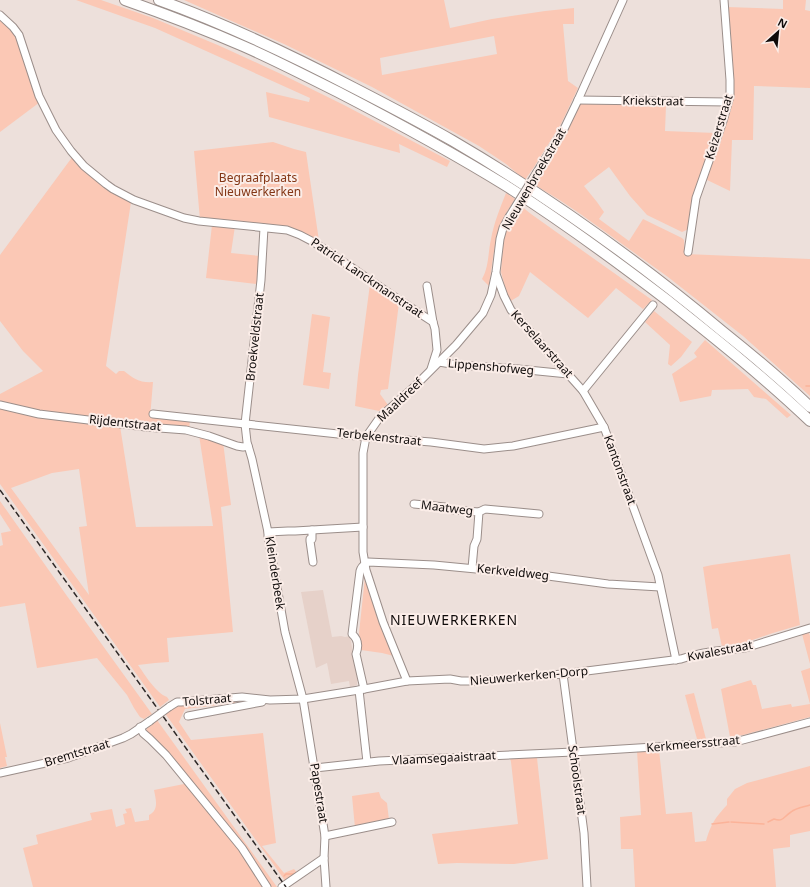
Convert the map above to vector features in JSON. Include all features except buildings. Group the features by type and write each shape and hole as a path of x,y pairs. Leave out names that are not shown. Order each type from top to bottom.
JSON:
{"highway":[{"path":"125,0 171,16 243,46 303,75 392,120 447,150 510,188 573,230 634,274 745,363 810,421"},
{"path":"159,0 248,37 311,66 447,138 517,181 579,222 699,311 752,355 810,407"}],"street":[{"name":"Nieuwenbroekstraat","path":"430,371 456,345 483,313 491,295 503,228 564,129 623,0"},
{"name":"Keizerstraat","path":"688,252 696,198 723,121 730,96 724,0"},
{"name":"Patrick Lanckmanstraat","path":"0,15 19,35 39,96 56,130 79,161 113,189 134,200 176,216 199,221 287,230 296,233 323,247 348,266 432,322"},
{"name":"Kriekstraat","path":"578,100 728,102"},
{"name":"Broekveldstraat","path":"248,446 245,424 261,280 264,228"},
{"name":"Kerselaarstraat","path":"496,272 504,296 511,310 520,322 583,391"},
{"name":"Maaldreef","path":"407,681 383,622 366,570 363,552 363,453 366,437 380,416 430,371 437,350 427,286"},
{"path":"491,295 498,293 504,296"},
{"path":"583,391 653,305"},
{"name":"Lippenshofweg","path":"439,362 456,365 568,374"},
{"name":"Kantonstraat","path":"583,391 604,427 658,575 676,660"},
{"name":"Rijdentstraat","path":"0,405 39,414 146,427 186,430 237,446 248,446"},
{"name":"Terbekenstraat","path":"153,414 366,437 431,442 484,449 512,446 604,427"},
{"name":"Kleinderbeek","path":"248,446 268,532 285,632 303,699"},
{"name":"Maatweg","path":"414,504 445,507 454,510 479,512 485,509 539,514"},
{"name":"Maatweg","path":"472,568 474,546 477,539 479,512"},
{"path":"268,532 288,530 295,532 363,527"},
{"path":"312,530 312,539 310,539 310,541 313,562"},
{"name":"Maaldreef","path":"362,690 356,654 359,649 356,638 352,634 360,568 365,563"},
{"name":"Kerkveldweg","path":"365,563 418,564 472,568 608,584 660,587"},
{"name":"Kwalestraat","path":"676,660 725,650 737,650 810,628"},
{"name":"Nieuwerkerken-Dorp","path":"362,690 407,681 450,679 476,681 563,674 676,660"},
{"name":"Schoolstraat","path":"563,674 584,833 587,887"},
{"path":"362,690 367,762"},
{"name":"Tolstraat","path":"150,721 177,702 242,697 270,700 303,699 362,690"},
{"name":"Papestraat","path":"303,699 326,836 324,858 326,887"},
{"name":"Tolstraat","path":"188,716 270,700"},
{"name":"Bremtstraat","path":"0,773 68,758 123,738 150,721"},
{"name":"Kerkmeersstraat","path":"573,752 735,742 810,722"},
{"path":"140,727 143,733 166,755 189,782 242,848 267,887"},
{"name":"Vlaamsegaaistraat","path":"315,768 367,762 573,752"},
{"path":"326,836 392,822"},
{"path":"282,887 324,858"}],"shaded area":[{"path":"323,590 332,637 350,636 358,681 357,685 350,687 349,681 331,684 327,663 316,668 301,592"}],"green space":[{"path":"76,0 101,0 153,18 220,46 344,105 450,161 447,167 399,144 400,153 269,117 266,92 309,102 310,98 155,28"},
{"path":"184,0 444,0 450,28 492,19 574,8 574,24 563,24 568,81 578,88 561,124 525,180 506,164 479,146 372,87 284,44","holes":["494,36 497,54 382,75 380,58"]},
{"path":"783,0 806,0 805,10 810,11 810,88 754,86 753,140 732,140 730,191 705,179 733,98 727,7 783,9"},
{"path":"0,17 14,30 40,102 0,132"},
{"path":"582,103 666,106 665,131 716,133 699,178 692,202 689,229 682,232 647,215 630,196 609,167 584,186 604,212 599,219 629,241 643,219 682,238 684,240 685,254 810,259 810,396 743,336 668,277 579,213 535,185 539,178 538,177 579,105"},
{"name":"Begraafplaats Nieuwerkerken","path":"273,142 306,152 319,241 306,235 200,220 194,151"},
{"path":"73,156 131,202 106,366 116,374 119,371 124,371 137,380 153,382 150,418 190,421 189,429 120,426 136,527 213,526 199,435 223,442 231,505 221,507 233,632 167,638 169,662 138,665 155,688 169,700 160,707 0,484 0,394 43,371 23,351 0,321 0,255","holes":["79,469 87,526 79,527 89,595 11,488 52,473"]},
{"path":"506,193 515,199 504,217 499,231 489,286 482,279 487,264 494,227"},
{"path":"521,206 652,300 643,309 616,288 588,318 530,272 519,296 509,302 501,272 503,245 505,232"},
{"path":"212,225 235,226 231,253 260,256 257,284 206,278"},
{"path":"370,284 399,303 388,389 381,390 380,394 388,405 379,411 355,406"},
{"path":"654,311 692,342 681,357 671,366 668,364 670,345 645,322"},
{"path":"312,314 330,317 323,372 331,373 329,389 303,385"},
{"path":"705,340 791,415 787,418 766,399 754,397 748,389 712,390 711,396 680,402 672,374 697,357 694,353"},
{"path":"0,501 152,714 144,719 140,717 127,695 97,658 37,668 25,603 0,607 0,546 3,545 1,533 11,531 0,514"},
{"path":"790,554 800,625 735,646 722,647 718,628 712,629 703,567"},
{"path":"365,577 394,656 361,650 359,633"},
{"path":"809,633 810,636 810,664 802,634"},
{"path":"810,668 810,704 801,671"},
{"path":"751,680 753,685 756,685 762,709 791,704 792,707 810,704 810,717 743,735 730,737 721,689"},
{"path":"694,693 706,739 697,739 685,695"},
{"path":"235,702 185,709 179,722 191,740 263,733 276,843 262,846 284,873 294,869 298,874 286,882 164,712 179,706"},
{"path":"157,720 277,887 269,887 146,733 147,728"},
{"path":"0,723 7,757 5,757 7,766 0,768"},
{"path":"659,750 666,814 692,812 695,842 706,841 714,822 727,805 727,799 735,789 747,783 810,766 810,831 790,835 790,847 773,849 776,887 635,887 633,849 621,849 620,817 641,815 637,751"},
{"path":"510,758 537,758 548,859 514,864 438,864 432,834 518,824"},
{"path":"189,783 266,887 33,887 23,848 38,844 36,835 92,820 90,813 112,809 116,827 125,824 123,814 127,813 125,809 131,808 135,822 149,820 149,815 156,808 154,790"},
{"path":"379,792 381,798 387,803 389,820 355,828 352,796"}],"waterway":[{"path":"768,822 774,819 780,820 793,811 810,805"},
{"path":"712,824 729,822"},
{"path":"731,822 764,824"},
{"path":"284,876 286,874 294,874"}],"railway":[{"path":"0,490 286,887"}],"district":[{"name":"NIEUWERKERKEN","path":"454,620"}]}
